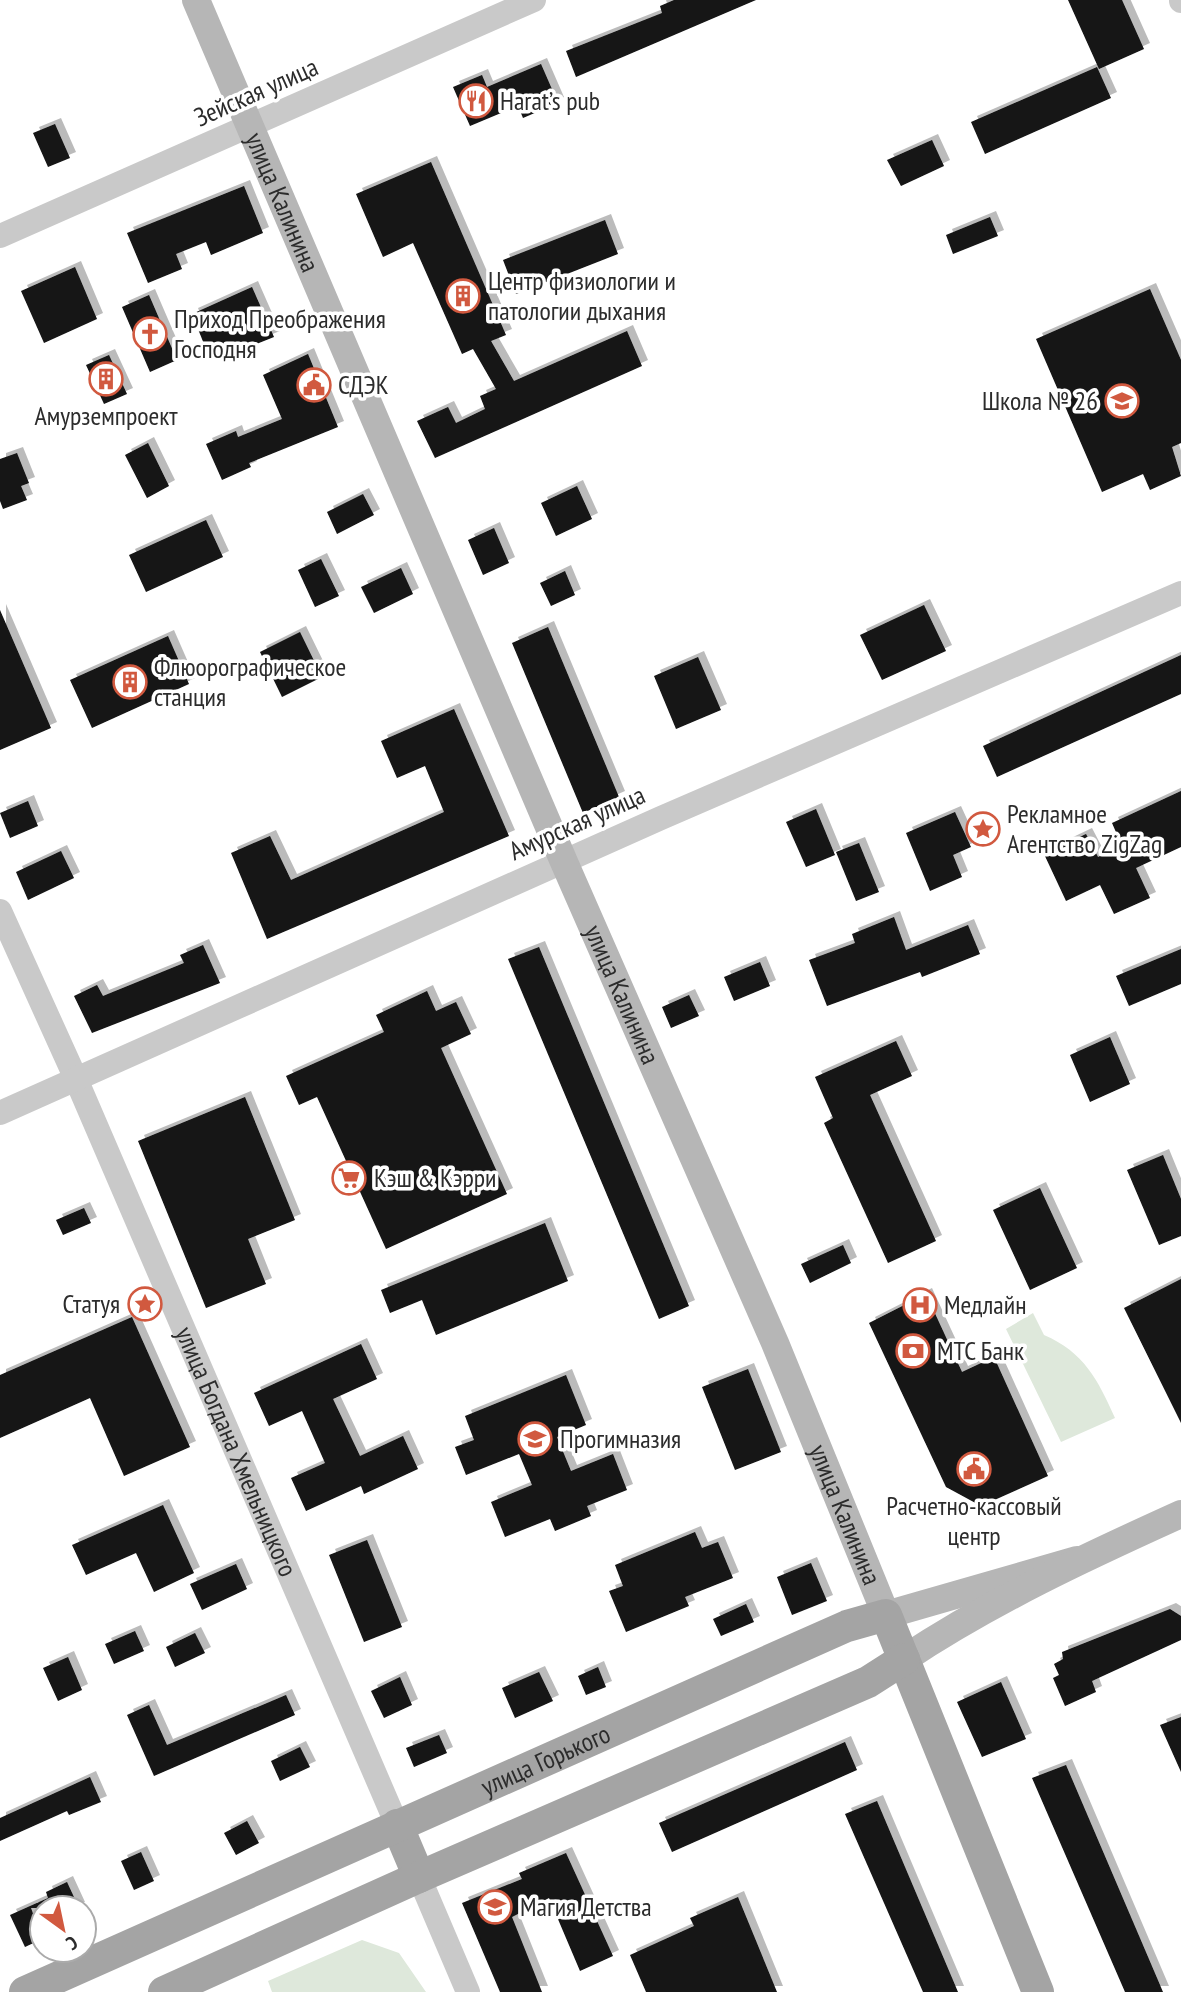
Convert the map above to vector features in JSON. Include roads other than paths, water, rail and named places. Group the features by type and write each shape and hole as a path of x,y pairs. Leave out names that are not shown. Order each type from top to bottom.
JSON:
{"main road":[{"name":"улица Калинина","path":"196,0 564,862 775,1343 1038,1992"},
{"name":"улица Горького","path":"164,1992 419,1877 868,1682 937,1637 1077,1560 1181,1514"},
{"name":"улица Горького","path":"25,1992 847,1626 1077,1560"},
{"name":"улица Богдана Хмельницкого","path":"397,1825 419,1877"}],"street":[{"name":"Зейская улица","path":"0,236 534,0"},
{"name":"Амурская улица","path":"0,1113 564,862 1181,593"},
{"name":"улица Богдана Хмельницкого","path":"0,911 76,1079 397,1825"},
{"name":"улица Богдана Хмельницкого","path":"419,1877 468,1992"}],"place":[{"name":"Harat’s pub","path":"476,101"},
{"name":"Центр физиологии и патологии дыхания","path":"463,296"},
{"name":"Приход Преображения Господня","path":"150,334"},
{"name":"Амурземпроект","path":"106,379"},
{"name":"СДЭК","path":"314,385"},
{"name":"Школа № 26","path":"1122,401"},
{"name":"Флюорографическое станция","path":"130,682"},
{"name":"Рекламное Агентство ZigZag","path":"983,829"},
{"name":"Кэш & Кэрри","path":"349,1178"},
{"name":"Статуя","path":"145,1304"},
{"name":"Медлайн","path":"920,1305"},
{"name":"МТС Банк","path":"913,1351"},
{"name":"Прогимназия","path":"535,1439"},
{"name":"Расчетно-кассовый центр","path":"974,1469"},
{"name":"Магия Детства","path":"495,1907"}]}
